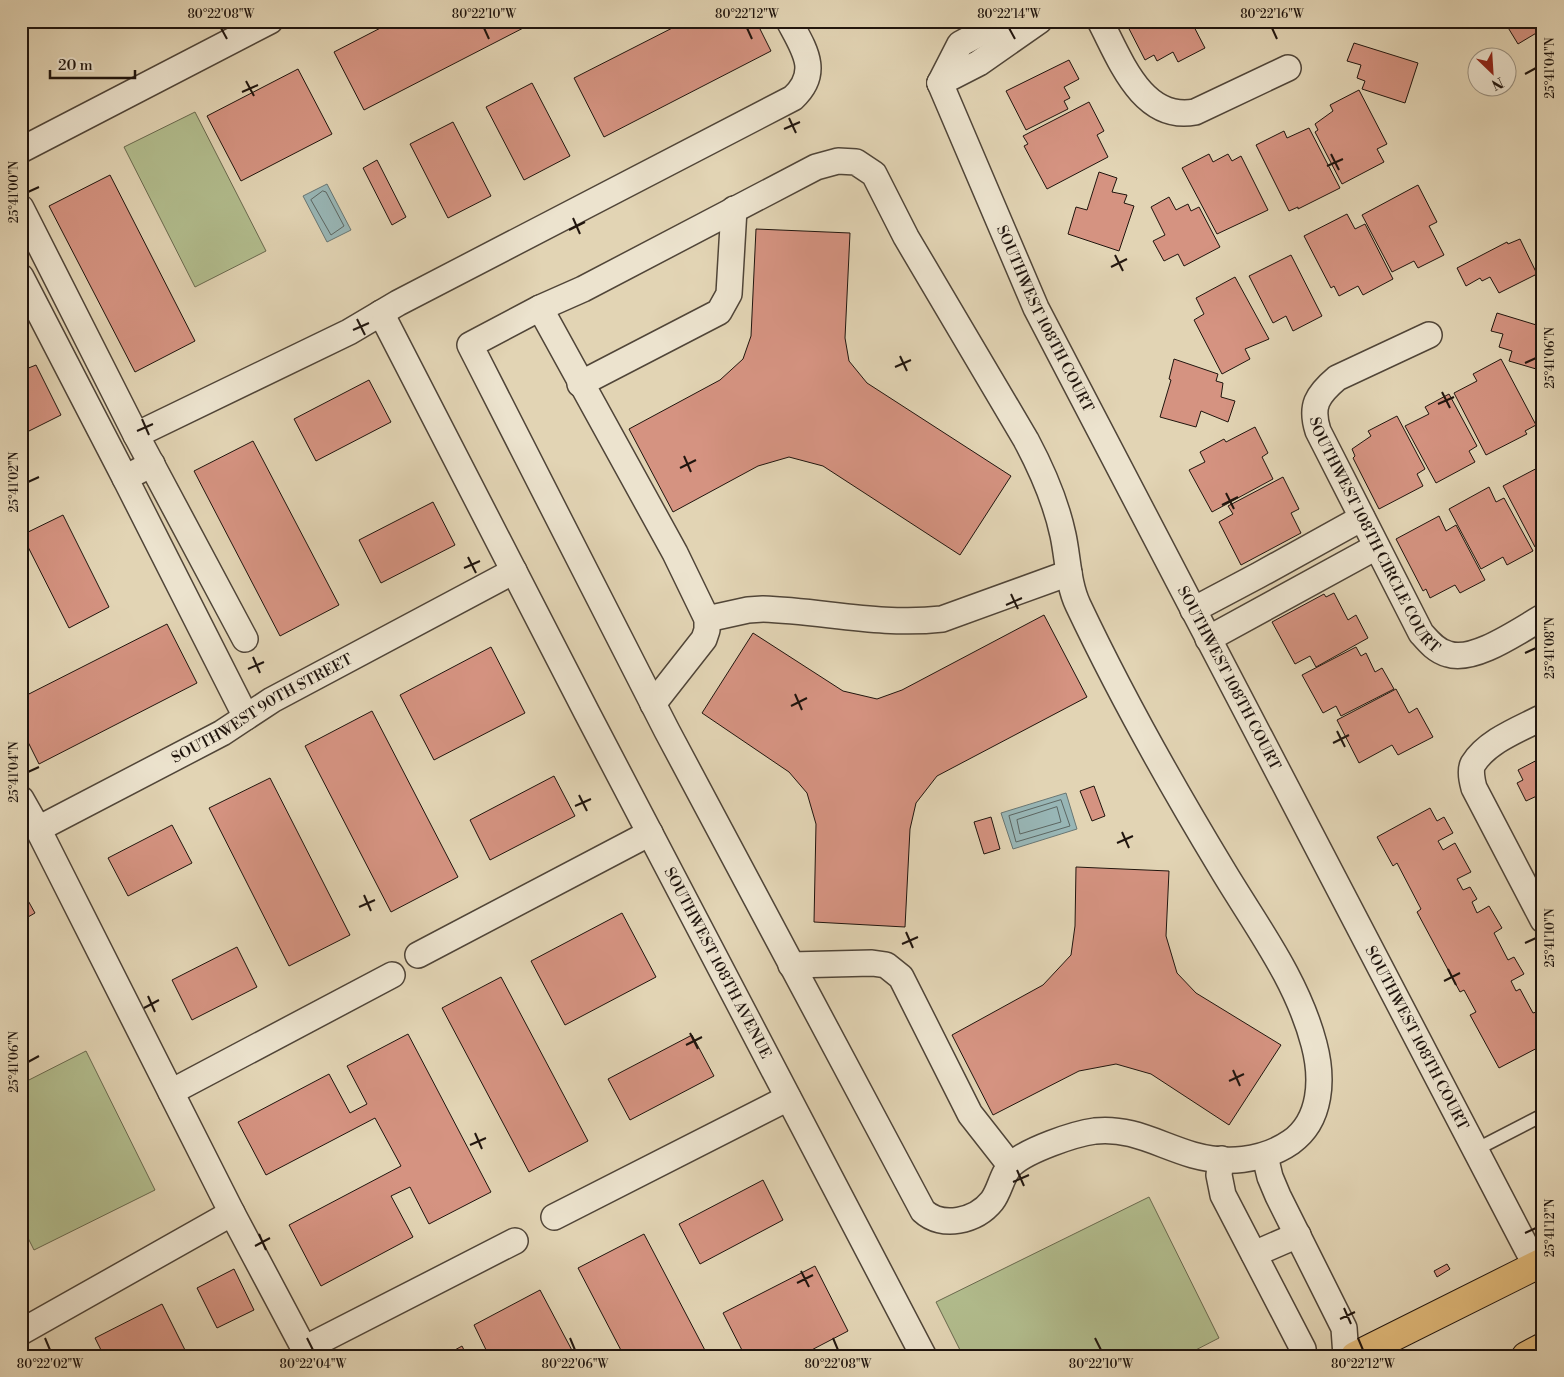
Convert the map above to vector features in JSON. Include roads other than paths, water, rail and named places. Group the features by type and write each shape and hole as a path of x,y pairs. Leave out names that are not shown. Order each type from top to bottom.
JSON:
{"main road":[{"path":"1356,1356 1539,1264"},
{"path":"1389,1356 1416,1326"},
{"path":"1526,1356 1543,1347"}],"street":[{"path":"21,150 270,21"},
{"path":"136,435 349,332 381,313 793,98 800,92 809,73 808,58 789,21"},
{"path":"940,83 960,44 1003,21"},
{"path":"940,83 979,64 1039,21"},
{"path":"1100,21 1127,73 1148,100 1168,112 1186,114 1195,112 1288,68"},
{"name":"SOUTHWEST 108TH COURT","path":"940,83 1036,308 1208,640 1539,1264"},
{"path":"838,161 856,162 874,174 906,237 1034,453 1059,519 1068,573 1076,601 1147,742 1224,873 1278,956 1299,1003 1314,1044 1319,1071 1318,1099 1308,1126 1290,1142 1265,1156 1242,1160 1194,1155 1139,1134 1107,1130 1084,1133 1056,1141 1010,1165 991,1202 968,1217 944,1222 931,1219 922,1212 653,704 470,345 540,308 583,289 734,209 827,163 838,161"},
{"path":"580,384 718,312 729,294 734,209"},
{"path":"24,222 245,639"},
{"path":"21,277 246,716"},
{"path":"540,308 580,384 675,553 707,619 707,630 704,638 653,704"},
{"name":"SOUTHWEST 108TH AVENUE","path":"381,313 922,1355"},
{"name":"SOUTHWEST 108TH CIRCLE COURT","path":"1429,335 1337,378 1328,386 1315,404 1315,422 1327,453 1421,633 1439,650 1454,656 1481,650 1543,617"},
{"path":"125,478 152,464"},
{"path":"1193,610 1259,576 1362,518"},
{"path":"1208,640 1376,546"},
{"name":"SOUTHWEST 90TH STREET","path":"38,828 222,732 272,700 514,571"},
{"path":"707,619 748,610 763,609 858,619 921,621 942,619 1068,573"},
{"path":"1259,576 1273,603"},
{"path":"1543,717 1488,748 1472,765 1474,788 1543,920"},
{"path":"21,799 38,828 232,1213 306,1352 515,1241"},
{"path":"418,955 650,833"},
{"path":"791,965 872,963 886,965 901,977 970,1114 1010,1165"},
{"path":"170,1092 392,975"},
{"path":"554,1217 788,1098"},
{"path":"1265,1156 1270,1177 1344,1328 1346,1356"},
{"path":"1221,1158 1219,1175 1223,1195 1303,1349 1304,1356"},
{"path":"21,1332 232,1213"},
{"path":"1254,1254 1298,1235"}],"lane":[{"path":"1477,1149 1543,1115"}],"water":[{"path":"327,184 351,230 327,242 303,196"},
{"path":"1066,793 1077,829 1013,849 1001,813"}]}
